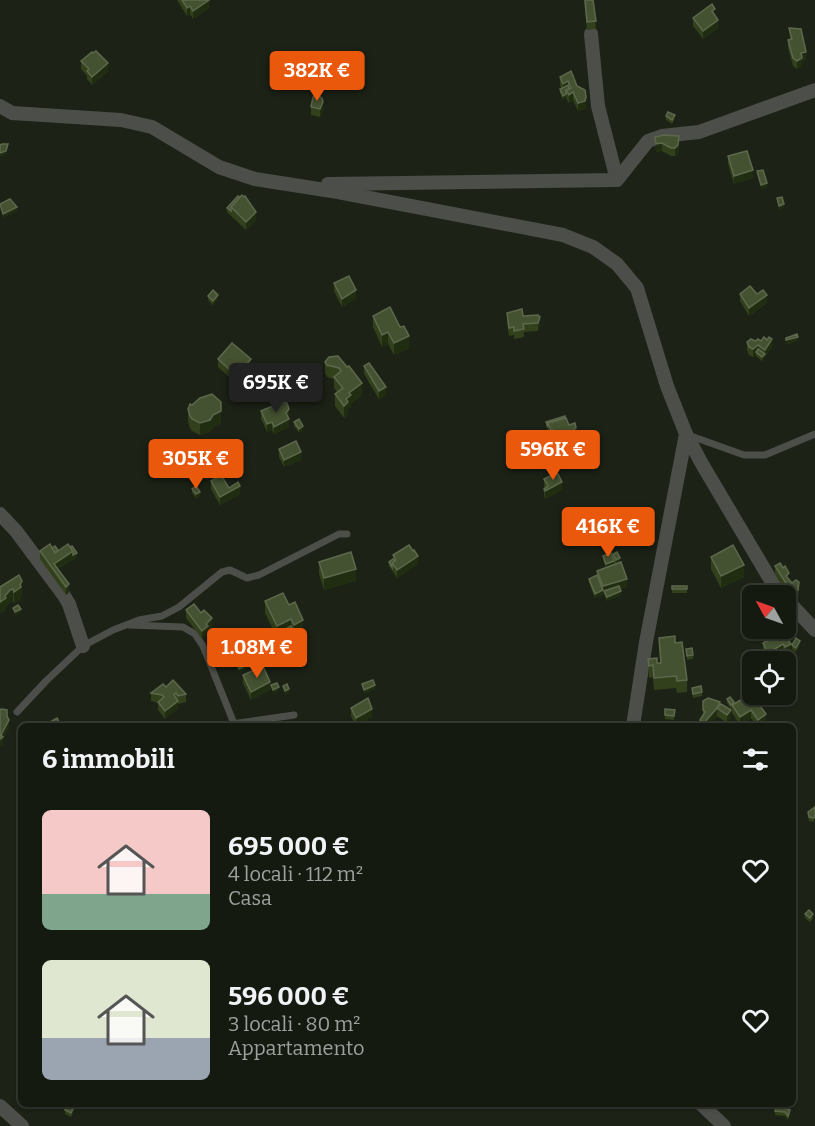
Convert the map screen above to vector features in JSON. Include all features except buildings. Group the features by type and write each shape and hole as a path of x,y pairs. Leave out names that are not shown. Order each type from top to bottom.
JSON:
{"street":[{"path":"591,34 598,106 617,180"},
{"path":"617,180 648,141 662,136 699,132 815,90"},
{"path":"0,106 12,113 121,120 152,127 219,167 255,179 563,235 593,247 617,264 637,288 667,386 686,434 774,585"},
{"path":"290,185 617,180"},
{"path":"633,723 646,642 686,434"},
{"path":"0,514 16,531 63,594 69,604 83,646"},
{"path":"796,610 815,630"},
{"path":"0,1106 21,1126"},
{"path":"703,1107 724,1126"}],"lane":[{"path":"686,434 744,455 765,455 815,434"},
{"path":"17,712 83,646 127,624 162,616 179,607 222,572 230,570 248,579 339,534 347,534"},
{"path":"127,624 183,627 195,634 203,646 232,723"},
{"path":"244,723 294,715"}]}
